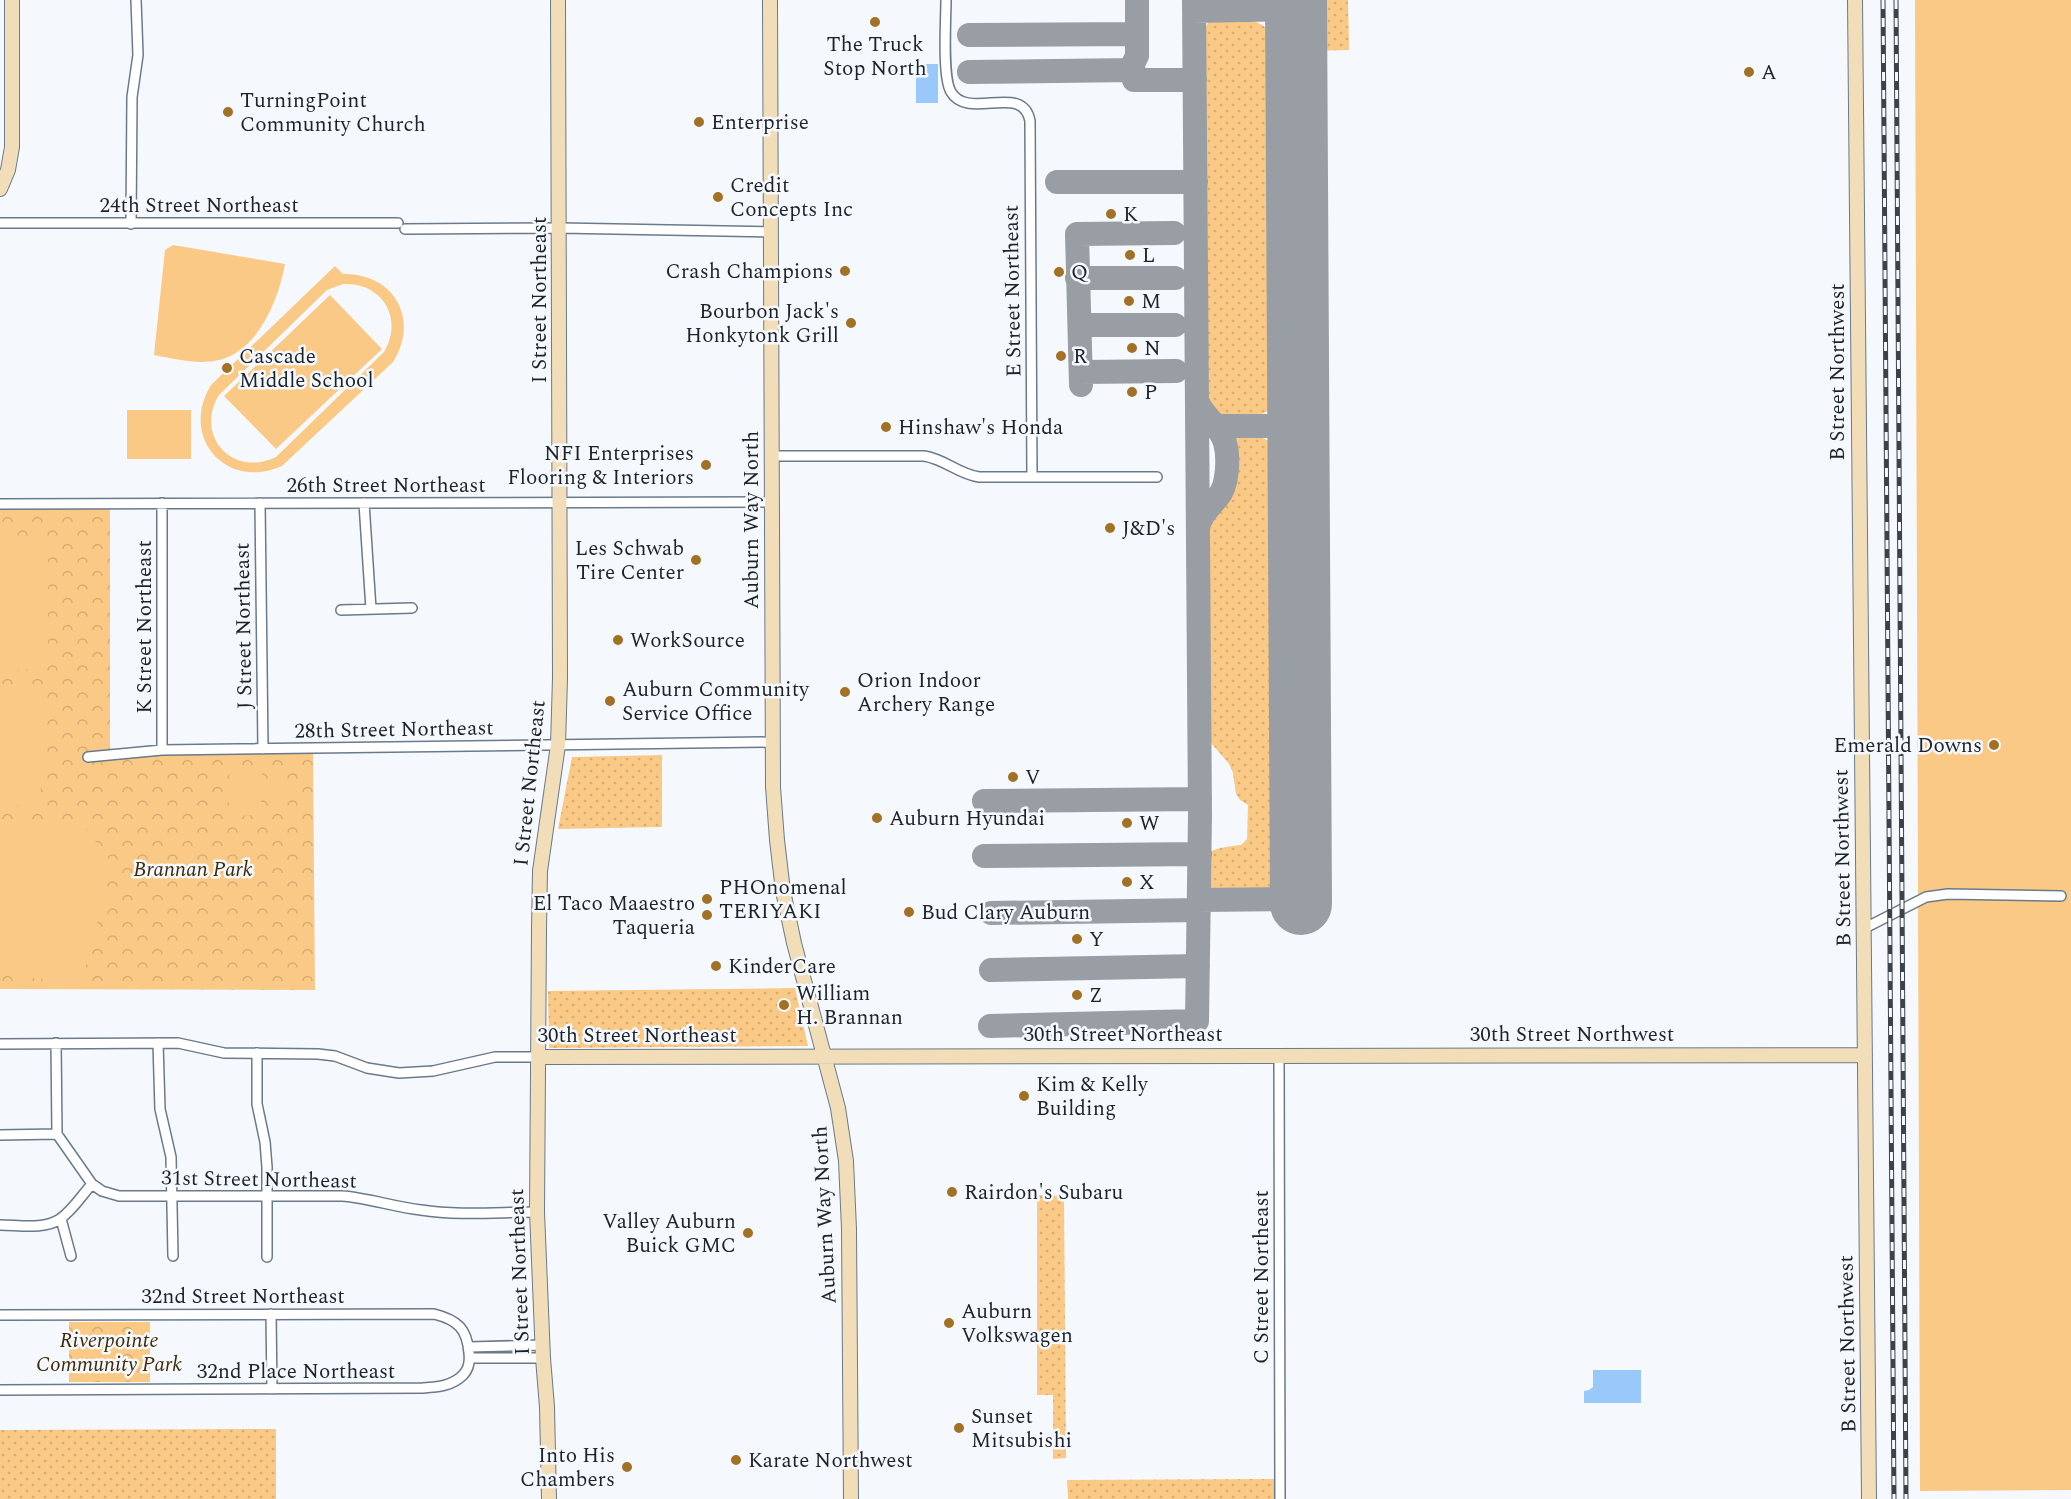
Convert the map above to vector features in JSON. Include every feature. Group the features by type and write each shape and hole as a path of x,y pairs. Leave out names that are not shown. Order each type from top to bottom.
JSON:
{"street":[{"path":"0,189 8,170 12,147 12,0"},
{"path":"131,224 132,97 138,55 136,0"},
{"name":"I Street Northeast","path":"549,1499 547,1407 542,1351 537,1212 540,871 558,745 560,678 558,0"},
{"name":"Auburn Way North","path":"770,0 772,742 776,830 783,891 794,943 841,1124 848,1182 850,1499"},
{"name":"E Street Northeast","path":"946,0 947,72 949,88 953,95 962,101 974,104 1015,103 1029,114 1032,476"},
{"name":"B Street Northwest","path":"1855,0 1869,1499"},
{"name":"24th Street Northeast","path":"0,223 771,232"},
{"path":"772,456 924,456 938,459 969,476 1156,477"},
{"name":"26th Street Northeast","path":"0,504 773,502"},
{"name":"K Street Northeast","path":"162,503 162,750"},
{"name":"J Street Northeast","path":"260,503 262,749"},
{"path":"364,503 371,609"},
{"path":"340,610 412,608"},
{"name":"28th Street Northeast","path":"88,757 162,750 772,742"},
{"path":"1863,929 1926,897 1948,894 2061,896"},
{"path":"0,1225 47,1224 61,1219 92,1184 57,1134 56,1043"},
{"path":"158,1043 160,1109 171,1157 173,1256"},
{"name":"30th Street Northeast","path":"0,1044 178,1043 224,1053 335,1056 367,1068 399,1073 433,1071 495,1056 1279,1054"},
{"path":"257,1053 256,1094 266,1151 267,1257"},
{"name":"30th Street Northwest","path":"1279,1054 1865,1055"},
{"name":"C Street Northeast","path":"1279,1054 1280,1499"},
{"path":"0,1135 57,1134"},
{"name":"31st Street Northeast","path":"92,1184 115,1196 357,1197 409,1208 448,1213 537,1212"},
{"path":"61,1219 71,1256"},
{"path":"271,1314 272,1389"},
{"name":"32nd Street Northeast","path":"0,1315 434,1314 458,1324 464,1330 470,1358"},
{"path":"469,1347 542,1351"},
{"path":"470,1358 542,1351"},
{"name":"32nd Place Northeast","path":"0,1390 437,1387 462,1377 470,1358"}],"green space":[{"path":"1308,0 1348,0 1349,50 1311,51"},
{"name":"Emerald Downs","path":"1915,0 2071,0 2071,1490 1920,1491"},
{"path":"1228,18 1257,22 1268,29 1278,41 1279,389 1273,409 1247,418 1228,418 1212,411 1206,404 1200,94 1202,38 1208,22"},
{"path":"173,245 285,264 278,292 264,322 245,346 233,355 203,362 154,355 165,250"},
{"path":"335,266 343,274 376,281 397,301 404,330 401,346 393,362 282,466 262,472 243,471 226,465 214,454 205,440 201,423 203,404 211,385","holes":["343,284 369,289 386,305 392,327 384,352 276,457 260,462 245,462 232,457 222,449 211,425 213,410 219,395 327,290"]},
{"path":"330,295 382,349 276,449 224,396"},
{"path":"127,410 191,410 191,459 127,459"},
{"path":"1240,434 1269,441 1280,457 1284,769 1283,893 1254,897 1204,891 1201,868 1206,855 1212,851 1241,845 1247,839 1248,805 1236,794 1233,773 1229,764 1206,737 1204,530 1209,519 1230,491 1231,438"},
{"name":"Brannan Park","path":"0,504 110,504 110,751 313,748 315,990 0,989"},
{"path":"48,538 48,663 43,669 0,671 0,545 12,540"},
{"path":"0,686 43,686 48,691 49,704 39,806 31,808 0,801"},
{"path":"662,755 662,827 558,829 572,757"},
{"path":"237,767 256,768 262,771 261,810 258,815 237,816 229,810 229,775"},
{"path":"270,781 286,781 286,812 270,812"},
{"path":"53,822 84,826 110,861 106,890 81,984 0,974 0,825"},
{"path":"795,988 808,1046 549,1048 548,991"},
{"path":"1037,1195 1064,1196 1066,1458 1053,1459 1053,1395 1037,1395"},
{"name":"Riverpointe Community Park","path":"69,1322 150,1322 150,1382 69,1382"},
{"path":"78,1341 103,1341 103,1372 78,1372"},
{"path":"276,1429 276,1499 0,1499 0,1430"},
{"path":"1274,1479 1274,1499 1068,1499 1067,1480"}],"water":[{"path":"916,64 938,64 938,103 916,103"},
{"path":"1593,1370 1641,1370 1641,1403 1584,1403 1584,1391 1593,1387"}],"taxiway":[{"path":"1137,0 1137,56 1133,64 1134,80 1195,80"},
{"path":"990,1026 1197,1021 1200,815 1194,0"},
{"path":"1194,11 1296,9"},
{"path":"969,35 1137,34"},
{"path":"969,72 1133,70"},
{"path":"1057,182 1196,182"},
{"path":"1081,385 1077,234 1174,233"},
{"path":"1077,278 1175,278"},
{"path":"1081,325 1175,325"},
{"path":"1081,372 1176,371"},
{"path":"1197,400 1199,406 1223,437 1227,463 1224,486 1203,515 1198,528"},
{"path":"1206,426 1299,426"},
{"path":"984,801 1200,799"},
{"path":"984,856 1200,854"},
{"path":"1199,900 1301,899"},
{"path":"991,913 1199,910"},
{"path":"991,970 1198,966"}],"runway":[{"path":"1296,0 1301,904"}],"railway":[{"path":"1883,0 1894,1499"},
{"path":"1896,0 1906,1499"}],"place":[{"name":"The Truck Stop North","path":"875,22"},
{"name":"A","path":"1749,72"},
{"name":"TurningPoint Community Church","path":"228,112"},
{"name":"Enterprise","path":"699,122"},
{"name":"Credit Concepts Inc","path":"718,197"},
{"name":"K","path":"1111,214"},
{"name":"L","path":"1130,255"},
{"name":"Crash Champions","path":"845,271"},
{"name":"Q","path":"1059,272"},
{"name":"M","path":"1129,301"},
{"name":"Bourbon Jack's Honkytonk Grill","path":"851,323"},
{"name":"N","path":"1132,348"},
{"name":"R","path":"1061,356"},
{"name":"Cascade Middle School","path":"227,368"},
{"name":"P","path":"1132,392"},
{"name":"Hinshaw's Honda","path":"886,427"},
{"name":"NFI Enterprises Flooring & Interiors","path":"706,465"},
{"name":"J&D's","path":"1110,528"},
{"name":"Les Schwab Tire Center","path":"696,560"},
{"name":"WorkSource","path":"618,640"},
{"name":"Orion Indoor Archery Range","path":"845,692"},
{"name":"Auburn Community Service Office","path":"610,701"},
{"name":"Emerald Downs","path":"1994,745"},
{"name":"V","path":"1013,777"},
{"name":"Auburn Hyundai","path":"877,818"},
{"name":"W","path":"1127,823"},
{"name":"X","path":"1127,882"},
{"name":"PHOnomenal TERIYAKI","path":"707,899"},
{"name":"Bud Clary Auburn","path":"909,912"},
{"name":"El Taco Maaestro Taqueria","path":"707,915"},
{"name":"Y","path":"1077,939"},
{"name":"KinderCare","path":"716,966"},
{"name":"Z","path":"1077,995"},
{"name":"William H. Brannan","path":"784,1005"},
{"name":"Kim & Kelly Building","path":"1024,1096"},
{"name":"Rairdon's Subaru","path":"952,1192"},
{"name":"Valley Auburn Buick GMC","path":"748,1233"},
{"name":"Auburn Volkswagen","path":"949,1323"},
{"name":"Sunset Mitsubishi","path":"959,1428"},
{"name":"Karate Northwest","path":"736,1460"},
{"name":"Into His Chambers","path":"627,1467"}]}
